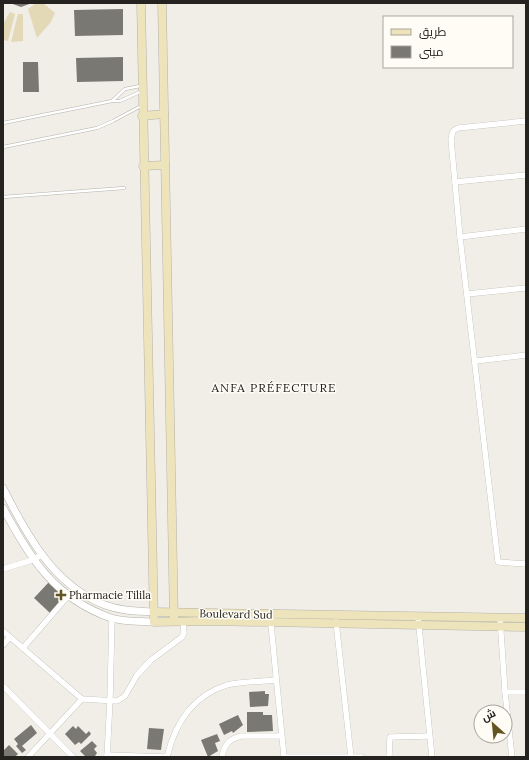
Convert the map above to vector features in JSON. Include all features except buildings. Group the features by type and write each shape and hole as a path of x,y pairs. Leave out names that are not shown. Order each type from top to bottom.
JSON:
{"main road":[{"path":"141,3 143,166 154,622"},
{"path":"162,3 174,621"},
{"path":"142,116 164,114"},
{"path":"143,166 165,164"},
{"name":"Boulevard Sud","path":"154,612 270,618 418,621 500,622 526,618"},
{"name":"Boulevard Sud","path":"154,622 270,618"},
{"name":"Boulevard Sud","path":"500,622 526,627"}],"street":[{"path":"526,121 455,129 451,136 460,237 476,360 498,562 526,564"},
{"path":"455,182 526,175"},
{"path":"460,237 526,229"},
{"path":"467,294 526,288"},
{"path":"476,360 526,355"},
{"name":"Boulevard Sud","path":"3,488 20,521 42,555 72,586 105,605 121,610 154,612"},
{"name":"Boulevard Sud","path":"3,508 32,560 68,596 112,618 132,622 154,622"},
{"path":"3,569 32,560 42,555"},
{"path":"23,648 68,596"},
{"path":"112,618 107,756 167,757 172,737 180,719 192,704 208,693 228,685 276,680"},
{"path":"270,618 284,757 362,757"},
{"path":"336,619 351,757"},
{"path":"3,631 82,699 117,701 121,699 137,675 150,660 182,637 184,632 183,621"},
{"path":"418,621 432,757"},
{"path":"500,622 505,692 512,757"},
{"path":"3,645 10,637"},
{"path":"3,686 73,757"},
{"path":"505,692 526,692"},
{"path":"28,757 82,699"},
{"path":"222,757 225,746 234,738 240,736 281,736"},
{"path":"389,757 389,739 392,736 430,736"}],"lane":[{"path":"112,101 117,94 125,89 142,88"},
{"path":"3,123 112,101 120,101 142,88"},
{"path":"3,147 97,128 142,106"},
{"path":"3,197 124,188"}],"shaded area":[{"path":"36,3 43,3 55,13 51,22 37,38 28,9"},
{"path":"10,12 15,14 8,41 3,40 3,24"},
{"path":"18,14 23,14 23,41 11,42"}],"place":[{"name":"Pharmacie Tilila","path":"61,595"}],"district":[{"name":"ANFA PRÉFECTURE","path":"274,387"}]}
